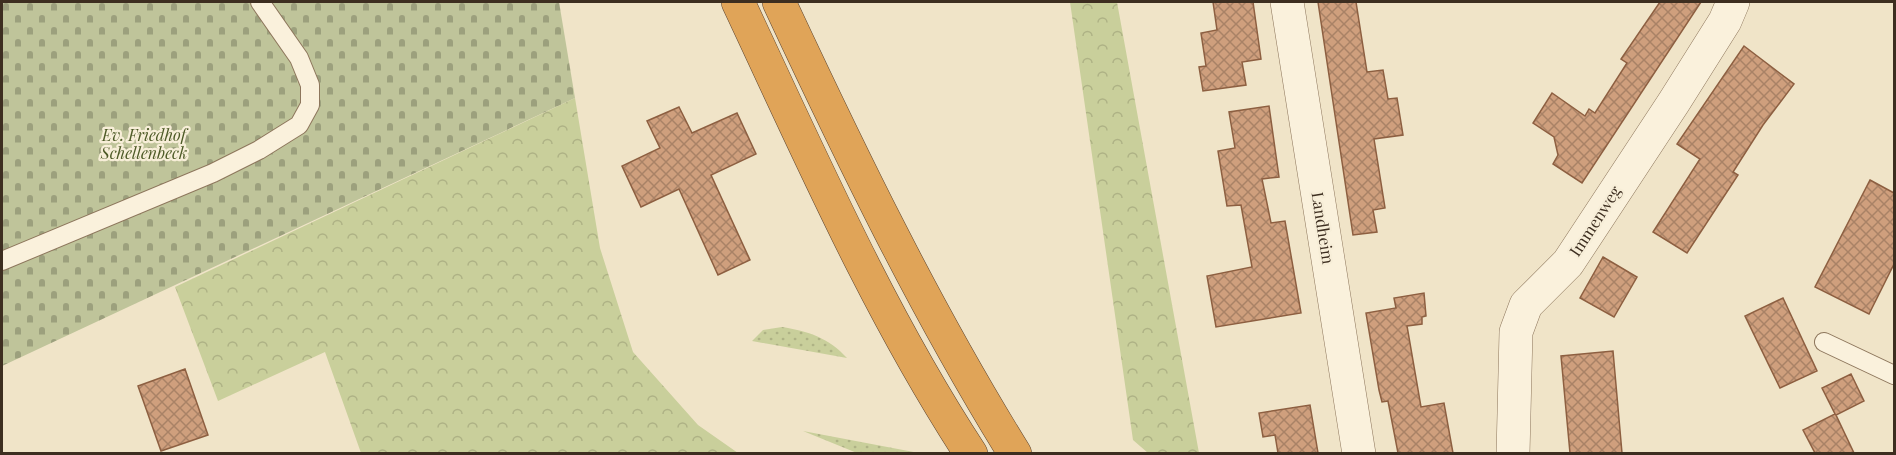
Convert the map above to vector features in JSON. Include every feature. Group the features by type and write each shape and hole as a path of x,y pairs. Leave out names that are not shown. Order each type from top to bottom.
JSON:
{"highway":[{"path":"738,2 828,195 890,317 971,453"},
{"path":"779,2 896,244 939,327 1015,453"}],"street":[{"name":"Landheim","path":"1287,2 1359,453"},
{"name":"Immenweg","path":"1513,453 1516,332 1526,305 1568,263 1674,102 1725,21 1733,2"}],"lane":[{"path":"2,261 213,173 258,150 299,125 310,105 310,85 299,58 260,2"},
{"path":"1824,342 1894,375"}],"green space":[{"name":"Ev. Friedhof Schellenbeck","path":"2,2 559,2 575,98 2,366"},
{"path":"1070,2 1117,2 1199,453 1148,453 1133,440"},
{"path":"575,98 600,248 633,352 698,425 738,453 361,453 325,352 218,401 175,287"},
{"path":"782,327 818,336 833,345 847,358 752,341 763,330"},
{"path":"803,431 919,453 857,453"}],"building":[{"path":"1213,2 1253,2 1261,59 1242,62 1246,85 1203,91 1199,67 1206,66 1201,33 1217,30"},
{"path":"1318,2 1356,2 1367,72 1383,70 1388,99 1397,98 1403,135 1374,139 1385,208 1373,210 1377,232 1353,235"},
{"path":"1660,2 1701,2 1582,183 1553,164 1558,155 1554,137 1533,123 1552,93 1585,116 1589,109 1595,113 1627,63 1621,59"},
{"path":"1744,46 1794,84 1763,125 1733,172 1738,175 1687,253 1653,232 1700,159 1677,144"},
{"path":"1269,106 1279,177 1262,179 1271,223 1285,221 1301,313 1216,327 1207,276 1252,267 1241,205 1227,206 1218,151 1235,148 1229,112"},
{"path":"679,107 692,133 737,113 756,154 711,175 750,260 718,275 679,189 641,207 622,166 660,148 647,121"},
{"path":"1870,180 1894,193 1894,264 1869,314 1815,287"},
{"path":"1603,257 1637,277 1614,317 1580,298"},
{"path":"1424,293 1426,316 1422,317 1422,324 1407,326 1421,407 1444,403 1453,453 1398,453 1388,401 1382,402 1379,390 1366,313 1396,308 1394,298"},
{"path":"1783,298 1817,371 1780,388 1745,316"},
{"path":"1613,351 1622,453 1570,453 1561,356"},
{"path":"185,369 208,435 161,451 138,386"},
{"path":"1851,374 1864,401 1836,415 1854,453 1815,453 1803,430 1835,414 1822,388"},
{"path":"1310,405 1318,453 1278,453 1275,435 1263,437 1259,413"}]}
